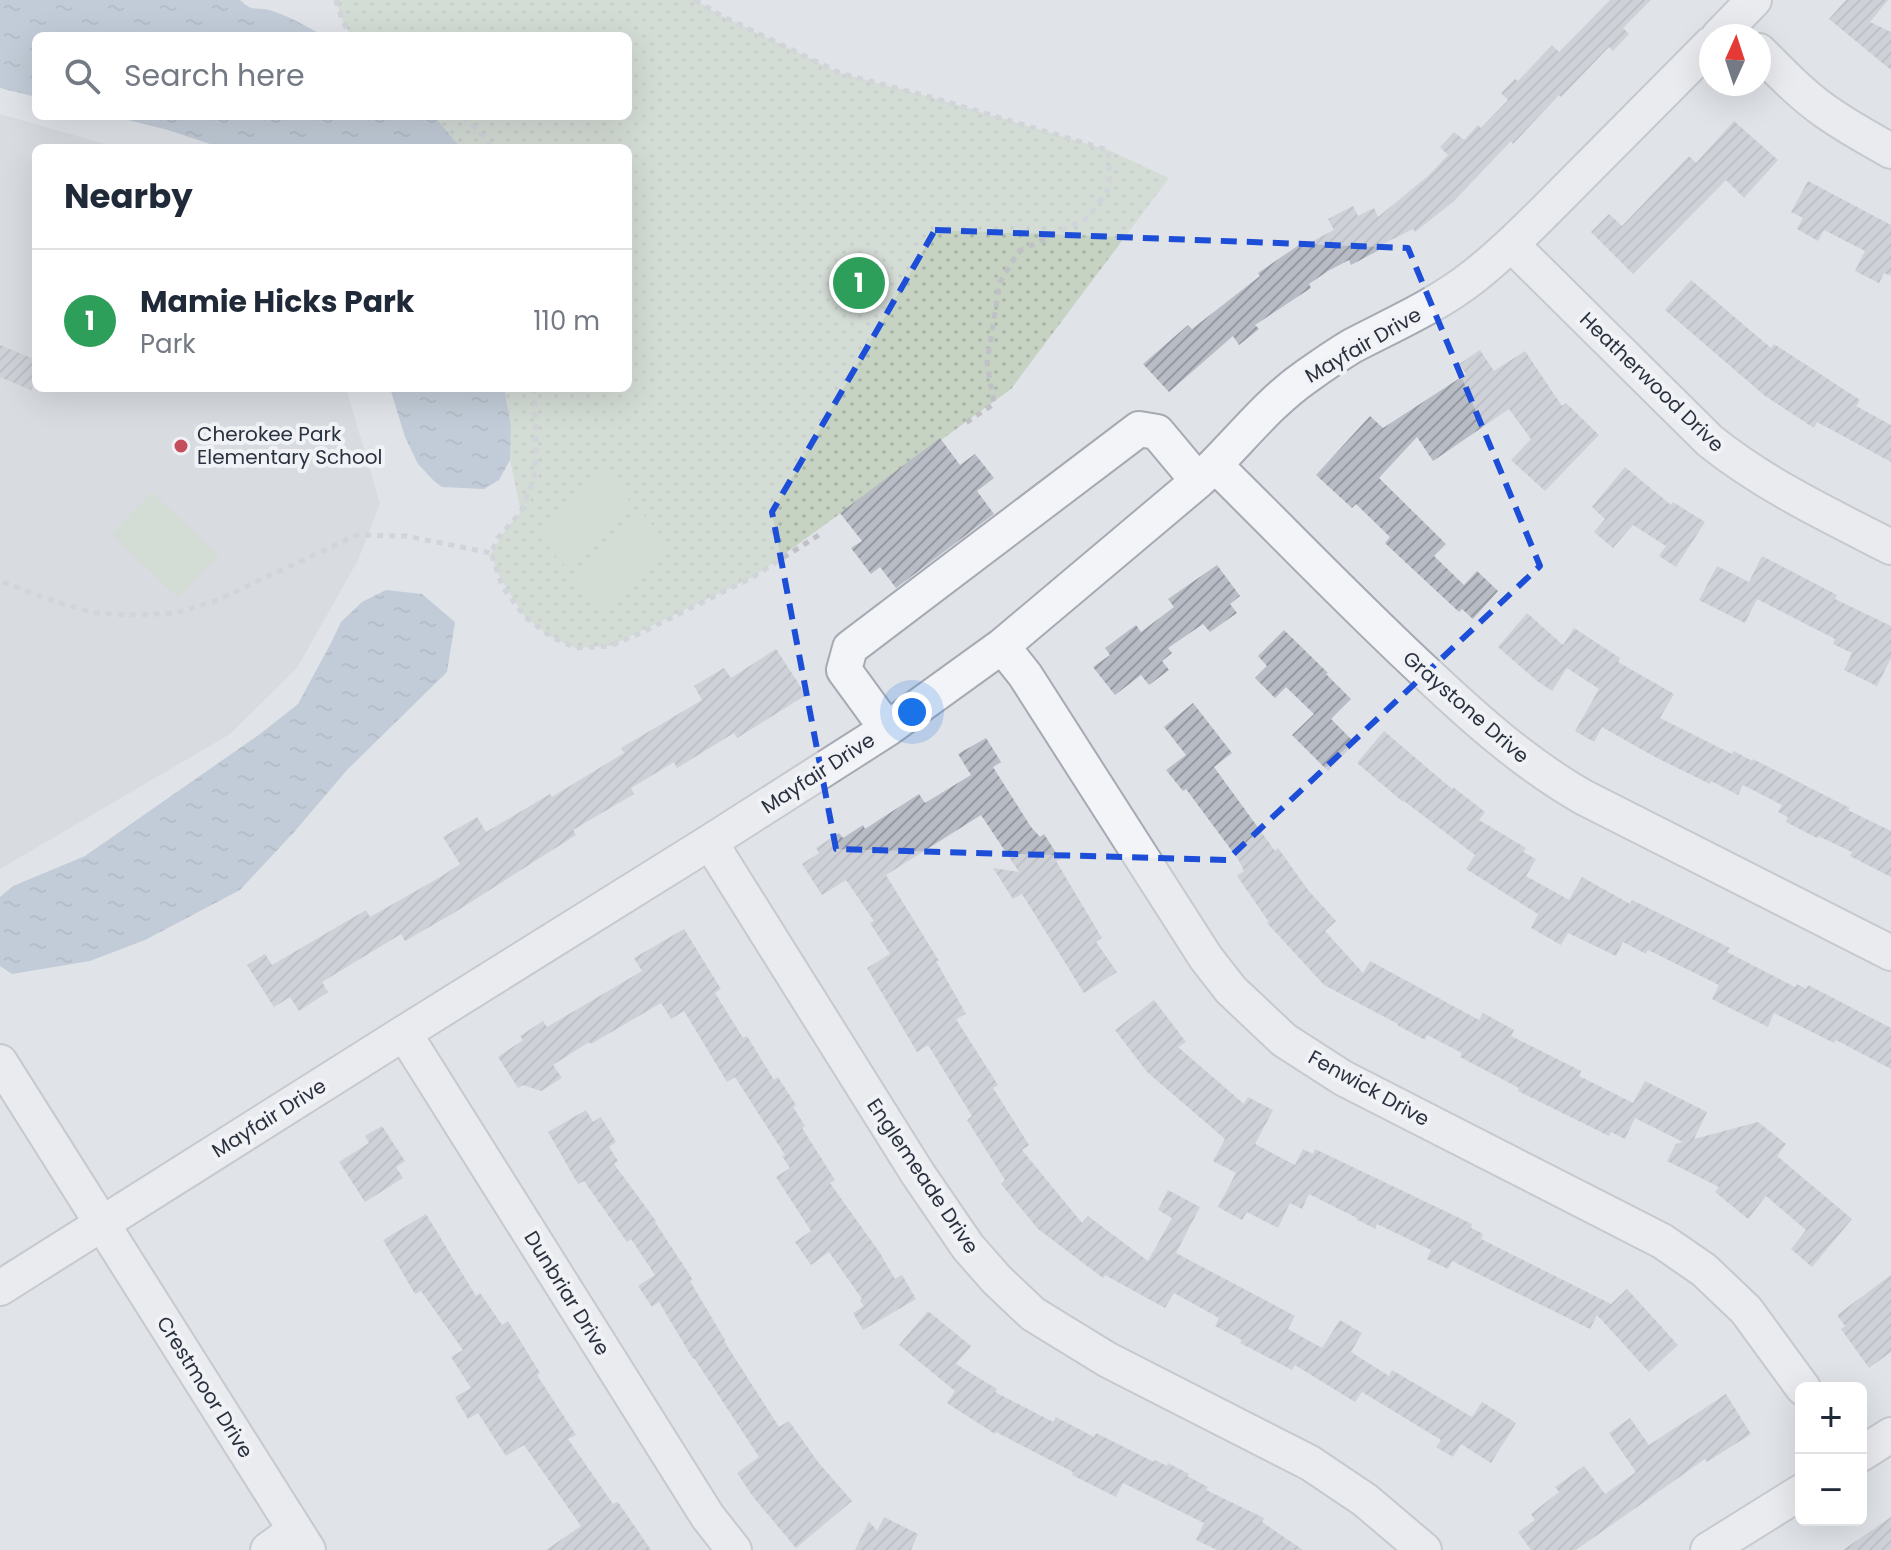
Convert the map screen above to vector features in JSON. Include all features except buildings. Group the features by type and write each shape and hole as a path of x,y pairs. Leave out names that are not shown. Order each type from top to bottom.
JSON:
{"street":[{"name":"Mayfair Drive","path":"0,1288 887,729 1002,646 1207,473 1251,425 1305,377 1350,347 1441,299 1512,245 1699,61"},
{"path":"1771,63 1823,110 1891,151"},
{"name":"Heatherwood Drive","path":"1512,245 1710,441 1735,461 1789,495 1891,547"},
{"name":"Graystone Drive","path":"887,729 844,670 850,648 1139,429 1157,432 1207,473 1486,729 1525,760 1583,797 1891,953"},
{"name":"Fenwick Drive","path":"1002,646 1025,675 1206,958 1231,990 1284,1040 1343,1078 1662,1241 1704,1270 1746,1310 1799,1382"},
{"name":"Englemeade Drive","path":"710,842 918,1174 968,1247 997,1280 1033,1314 1108,1360 1310,1463 1365,1500 1424,1550"},
{"name":"Dunbriar Drive","path":"404,1033 708,1517 734,1550"},
{"name":"Crestmoor Drive","path":"0,1062 301,1540"},
{"path":"1867,1450 1891,1435"},
{"path":"1708,1550 1795,1496"},
{"path":"268,1550 301,1540"}],"path":[{"path":"336,0 349,32"},
{"path":"695,0 840,73 1108,150 1110,187 1089,217 1019,251 1000,282 987,362 994,404 964,424"},
{"path":"467,120 488,144"},
{"path":"534,392 534,478 521,512 498,538 491,553 502,586 525,617 551,637 576,648 610,646 753,577 822,533"},
{"path":"3,582 93,613 176,613 215,601 357,535 406,536 491,553"}],"highlighted area":[{"path":"935,230 1408,248 1540,566 1227,860 836,849 772,512"}],"shaded area":[{"name":"Cherokee Park Elementary School","path":"0,114 105,144 32,144 32,392 347,392 380,504 358,560 297,668 230,734 0,869"}],"green space":[{"path":"336,0 695,0 840,73 1108,150 1169,178 1011,389 753,577 610,646 576,648 551,637 525,617 498,574 491,553 521,512 510,460 511,426 505,392 632,392 632,144 458,144 437,120 632,120 632,32 349,32"},
{"path":"605,473 634,506 565,566 537,534"},
{"path":"152,492 219,555 178,598 111,534"},
{"path":"643,514 671,547 603,607 574,575"}],"water":[{"path":"0,0 240,0 251,8 283,15 316,32 32,32 32,96 0,88"},
{"path":"128,120 437,120 458,144 210,144"},
{"path":"391,392 505,392 511,426 510,460 499,480 484,489 442,487 418,464 405,437"},
{"path":"386,590 422,594 455,622 447,672 347,770 240,890 145,940 90,961 12,974 0,966 0,897 13,886 85,856 298,704 341,622 362,602"}],"place":[{"name":"Mamie Hicks Park","path":"859,283"},
{"name":"Cherokee Park Elementary School","path":"181,446"}]}
